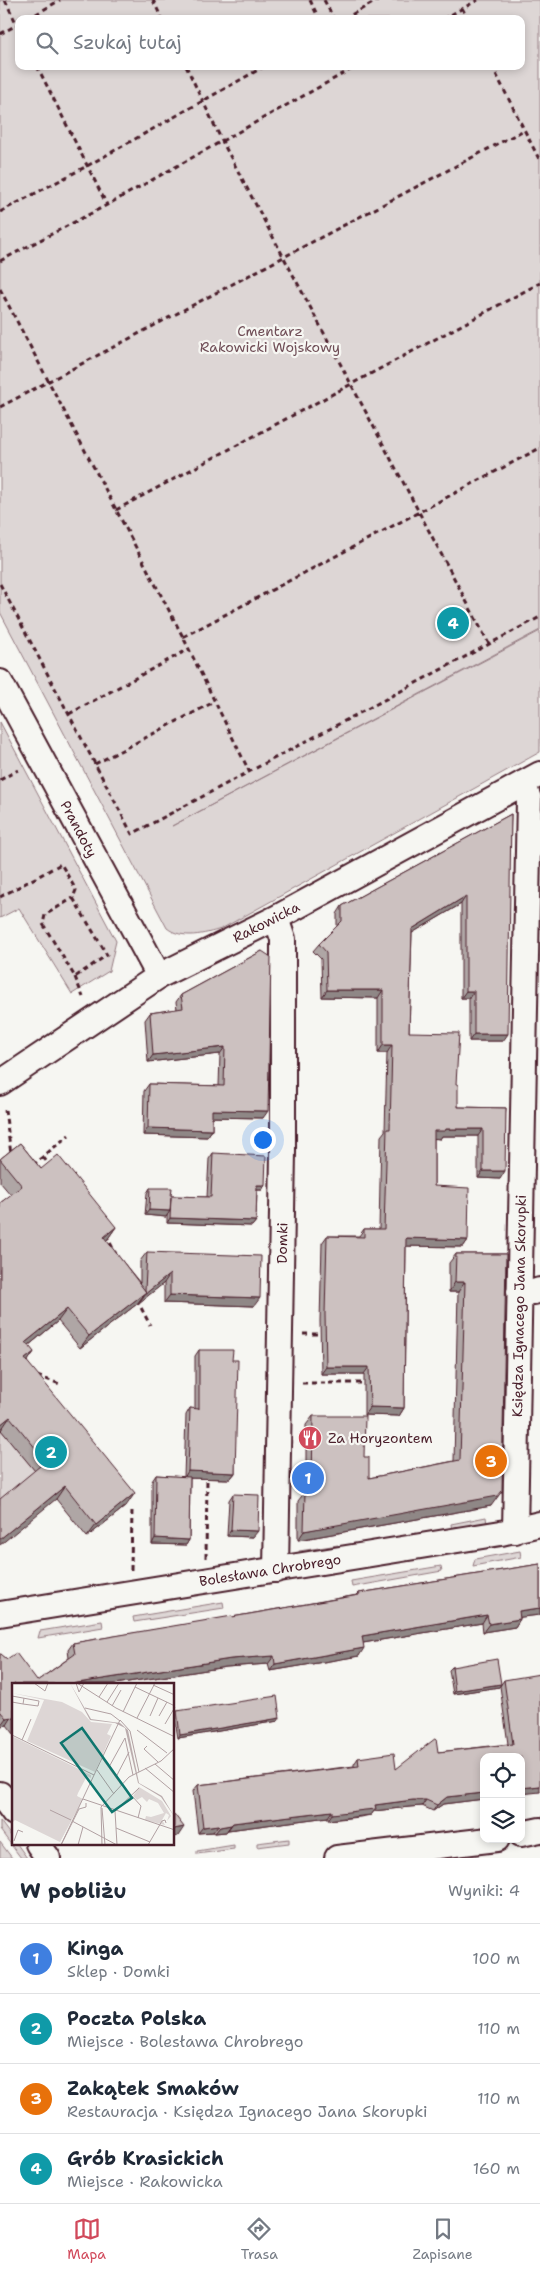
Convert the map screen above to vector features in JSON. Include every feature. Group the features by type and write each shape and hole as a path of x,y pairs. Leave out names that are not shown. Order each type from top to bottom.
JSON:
{"street":[{"name":"Prandoty","path":"0,682 159,976"},
{"name":"Rakowicka","path":"0,1083 159,976 276,918 531,778"},
{"name":"Księdza Ignacego Jana Skorupki","path":"515,1530 529,1291 532,1034 528,799 531,778"},
{"name":"Domki","path":"276,918 283,939 283,1152 276,1570"},
{"name":"Bolesława Chrobrego","path":"0,1614 276,1570 515,1530 540,1524"},
{"path":"0,1794 12,1810"},
{"path":"525,1833 540,1830"},
{"path":"337,1858 480,1841"},
{"path":"39,1846 48,1858"}],"path":[{"path":"5,0 15,20"},
{"path":"35,15 60,0"},
{"path":"153,0 160,15"},
{"path":"310,0 317,15"},
{"path":"324,0 332,15"},
{"path":"351,15 378,0"},
{"path":"450,15 472,1 478,0"},
{"path":"462,8 466,15"},
{"path":"0,34 15,27"},
{"path":"39,70 107,205"},
{"path":"188,70 222,141 489,644"},
{"path":"0,212 87,166 258,70"},
{"path":"494,70 540,161"},
{"path":"0,261 107,205 347,71"},
{"path":"0,407 524,130"},
{"path":"116,510 540,283"},
{"path":"0,289 183,637 249,771"},
{"path":"183,637 540,448"},
{"path":"0,584 132,834 540,617"},
{"path":"68,714 189,649"},
{"path":"95,764 214,702"},
{"path":"0,780 18,770"},
{"path":"0,897 61,864 76,890 73,898 45,915 43,924 75,977 83,997"},
{"path":"73,898 107,955 75,977"},
{"path":"5,1110 12,1157"},
{"path":"27,1169 69,1135"},
{"path":"43,1157 55,1172"},
{"path":"102,1230 108,1238 119,1262"},
{"path":"134,1294 150,1325"},
{"path":"300,1334 329,1334"},
{"path":"28,1374 60,1384"},
{"path":"299,1383 366,1383"},
{"path":"206,1566 207,1478"},
{"path":"131,1576 132,1509"}],"green space":[{"name":"Cmentarz Rakowicki Wojskowy","path":"0,0 540,0 540,630 172,826 540,631 540,752 221,929 201,934 186,935 173,932 167,928 0,612"},
{"path":"0,722 116,941 109,971 72,994 19,908 0,918"},
{"path":"0,1431 38,1474 0,1505"},
{"path":"486,1517 487,1524 452,1531 451,1524"},
{"path":"338,1545 339,1551 300,1558 299,1551"},
{"path":"520,1551 521,1557 473,1566 475,1559"},
{"path":"441,1566 442,1571 352,1587 351,1581"},
{"path":"223,1602 224,1608 134,1622 133,1617"},
{"path":"102,1621 103,1627 38,1638 40,1631"},
{"path":"0,1821 12,1837 12,1846 0,1830"},
{"path":"289,1839 289,1843 257,1847 257,1843"},
{"path":"0,1842 12,1858 0,1858"},
{"path":"234,1845 234,1849 197,1854 197,1851"},
{"path":"12,1846 18,1846 27,1858 21,1858"}],"building":[{"path":"511,814 508,1034 474,1034 474,991 466,991 466,896 412,929 409,1032 459,1033 456,1084 458,1084 458,1107 506,1108 505,1171 483,1171 483,1129 446,1129 445,1131 434,1131 434,1186 469,1188 468,1240 406,1238 404,1408 370,1407 369,1367 326,1367 327,1236 364,1237 364,1229 384,1229 387,1129 390,1129 392,1045 383,1045 383,990 327,990 326,952 319,944 342,921 342,906"},
{"path":"262,951 271,957 268,1111 212,1110 212,1130 148,1128 149,1084 224,1086 225,1047 153,1055 150,1013 183,1008 181,995"},
{"path":"20,1143 41,1169 58,1155 116,1227 104,1237 146,1292 89,1336 67,1309 26,1342 34,1352 25,1359 135,1493 96,1525 65,1486 0,1539 0,1499 46,1461 10,1417 0,1425 0,1203 22,1186 0,1159"},
{"path":"213,1153 266,1156 265,1185 257,1185 256,1221 170,1218 171,1197 170,1211 149,1210 150,1188 172,1188 171,1196 211,1197"},
{"path":"147,1252 261,1256 260,1298 170,1295 170,1274 145,1294"},
{"path":"456,1254 506,1254 502,1491 498,1496 304,1531 305,1492 312,1490 313,1416 365,1416 364,1457 369,1457 369,1478 460,1460 465,1282 455,1282"},
{"path":"199,1350 233,1350 232,1360 238,1360 235,1473 188,1471 190,1408 199,1409"},
{"path":"156,1475 190,1477 189,1540 155,1538"},
{"path":"233,1494 259,1495 258,1531 231,1530"},
{"path":"540,1564 540,1608 519,1611 520,1619 489,1624 487,1615 362,1636 364,1648 275,1664 274,1656 231,1659 77,1683 12,1683 12,1717 6,1718 0,1711 0,1654 7,1659 16,1653 37,1681 75,1654 73,1643 359,1595 359,1593"},
{"path":"497,1659 501,1684 455,1691 452,1667"},
{"path":"540,1674 540,1786 525,1788 525,1753 480,1753 480,1793 447,1797 437,1805 426,1800 413,1800 375,1805 376,1809 332,1814 332,1811 233,1823 220,1827 218,1825 203,1827 198,1785 359,1766 358,1758 394,1753 396,1769 436,1738 438,1752 513,1744 504,1680"},
{"path":"277,1696 280,1718 180,1735 177,1711"},
{"path":"175,1815 184,1827 175,1829"}],"place":[{"name":"Grób Krasickich","path":"453,623"},
{"name":"Za Horyzontem","path":"310,1438"},
{"name":"Poczta Polska","path":"51,1452"},
{"name":"Zakątek Smaków","path":"491,1461"},
{"name":"Kinga","path":"308,1478"}]}
